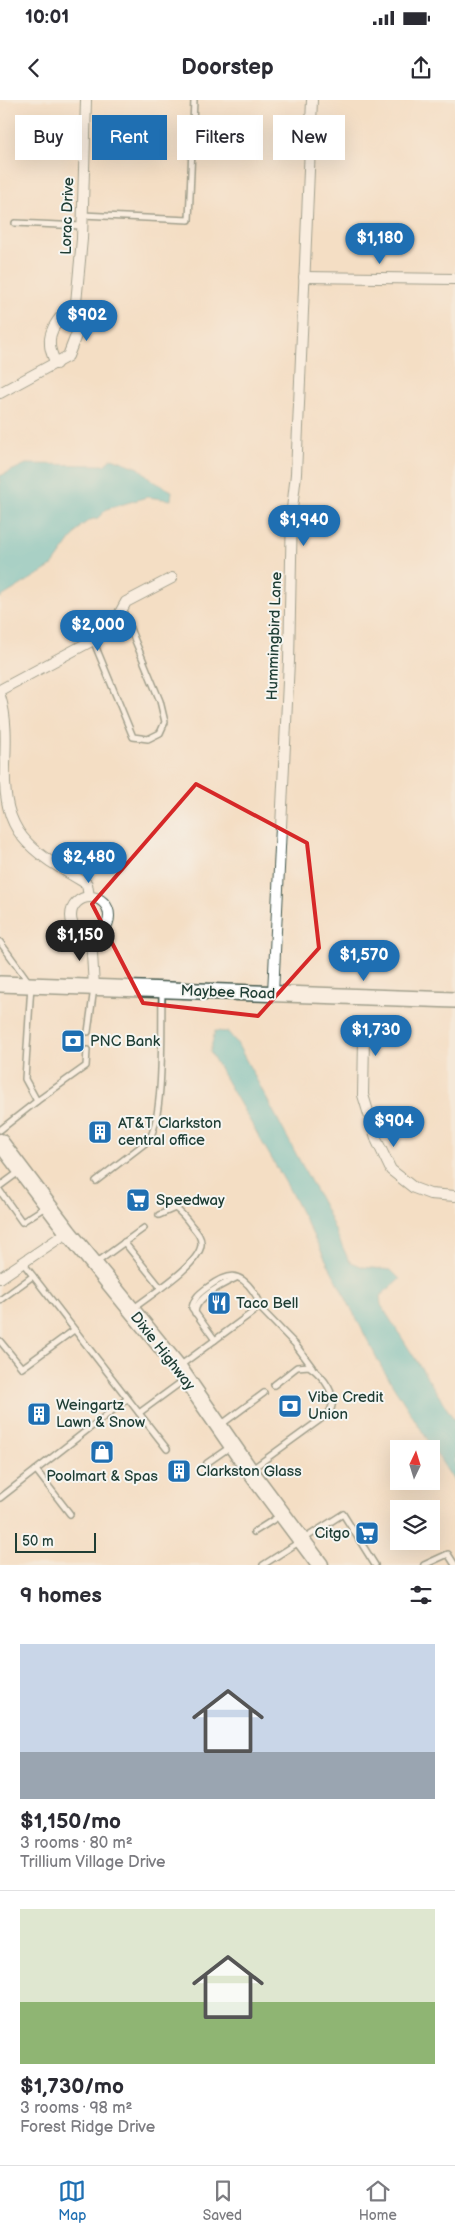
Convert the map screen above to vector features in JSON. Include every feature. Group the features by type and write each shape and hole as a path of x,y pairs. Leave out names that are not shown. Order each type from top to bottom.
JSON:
{"main road":[{"name":"Maybee Road","path":"0,984 455,1000"},
{"name":"Dixie Highway","path":"0,1142 68,1232 182,1373 232,1446 320,1565"}],"street":[{"name":"Lorac Drive","path":"56,364 68,356 80,324 76,303 82,226 86,100"},
{"name":"Hummingbird Lane","path":"273,993 290,661 292,509 296,474 312,100"},
{"path":"304,277 455,279"},
{"path":"0,393 56,364 50,345 52,334 63,313 76,303"},
{"path":"0,690 110,630 126,602 172,578"},
{"path":"0,696 6,738 5,799 11,819 21,838 40,855 87,884 89,897"},
{"path":"89,897 97,898 103,902 110,915 105,929 91,936 77,930 71,917 76,903 82,898 89,897"},
{"path":"91,936 94,987"},
{"path":"364,1039 363,1095 376,1141 391,1170 414,1188 430,1194 455,1196"},
{"path":"0,1278 68,1232"}],"lane":[{"path":"82,215 189,220 194,100"},
{"path":"15,223 82,226"},
{"path":"93,640 133,736 148,739 160,733 165,722 160,702 122,609"},
{"path":"0,942 30,984 25,1079 37,1101"},
{"path":"88,1032 94,987"},
{"path":"96,1181 148,1141 154,1134 158,1105 162,989"},
{"path":"0,1130 86,1066 87,1050"},
{"path":"0,1186 22,1170"},
{"path":"0,1191 22,1222 48,1205"},
{"path":"132,1310 198,1255 201,1244 200,1236 181,1212 174,1208 159,1215"},
{"path":"94,1264 144,1228"},
{"path":"124,1242 160,1288"},
{"path":"23,1263 167,1449"},
{"path":"0,1300 33,1276"},
{"path":"215,1340 195,1314 192,1308 193,1300 220,1278 238,1277 246,1280 256,1294 261,1309 295,1344 331,1390 333,1403 331,1410 250,1471"},
{"path":"139,1413 215,1340 258,1309 261,1309"},
{"path":"0,1342 22,1368 74,1330"},
{"path":"274,1385 297,1367 309,1366 314,1370"},
{"path":"219,1427 264,1393"},
{"path":"0,1498 127,1398"},
{"path":"207,1463 232,1446"},
{"path":"36,1470 70,1514"},
{"path":"254,1532 282,1514"},
{"path":"262,1565 342,1514 375,1565"},
{"path":"424,1565 448,1554 455,1565"}],"highlighted area":[{"path":"196,784 307,843 319,948 258,1016 143,1003 92,904"}],"water":[{"path":"112,458 139,468 153,481 172,491 171,500 147,497 107,509 98,518 90,520 81,526 52,566 0,598 0,476 26,464 104,465"},
{"path":"215,1031 228,1032 237,1043 326,1210 349,1261 363,1267 391,1270 400,1279 380,1296 381,1305 455,1421 455,1483 440,1459 440,1440 428,1440 382,1368 288,1187 210,1052"}],"place":[{"name":"PNC Bank","path":"73,1041"},
{"name":"AT&T Clarkston central office","path":"100,1132"},
{"name":"Speedway","path":"138,1200"},
{"name":"Taco Bell","path":"219,1303"},
{"name":"Vibe Credit Union","path":"290,1406"},
{"name":"Weingartz Lawn & Snow","path":"39,1414"},
{"name":"Poolmart & Spas","path":"102,1452"},
{"name":"Clarkston Glass","path":"179,1471"},
{"name":"Citgo","path":"367,1533"}]}
